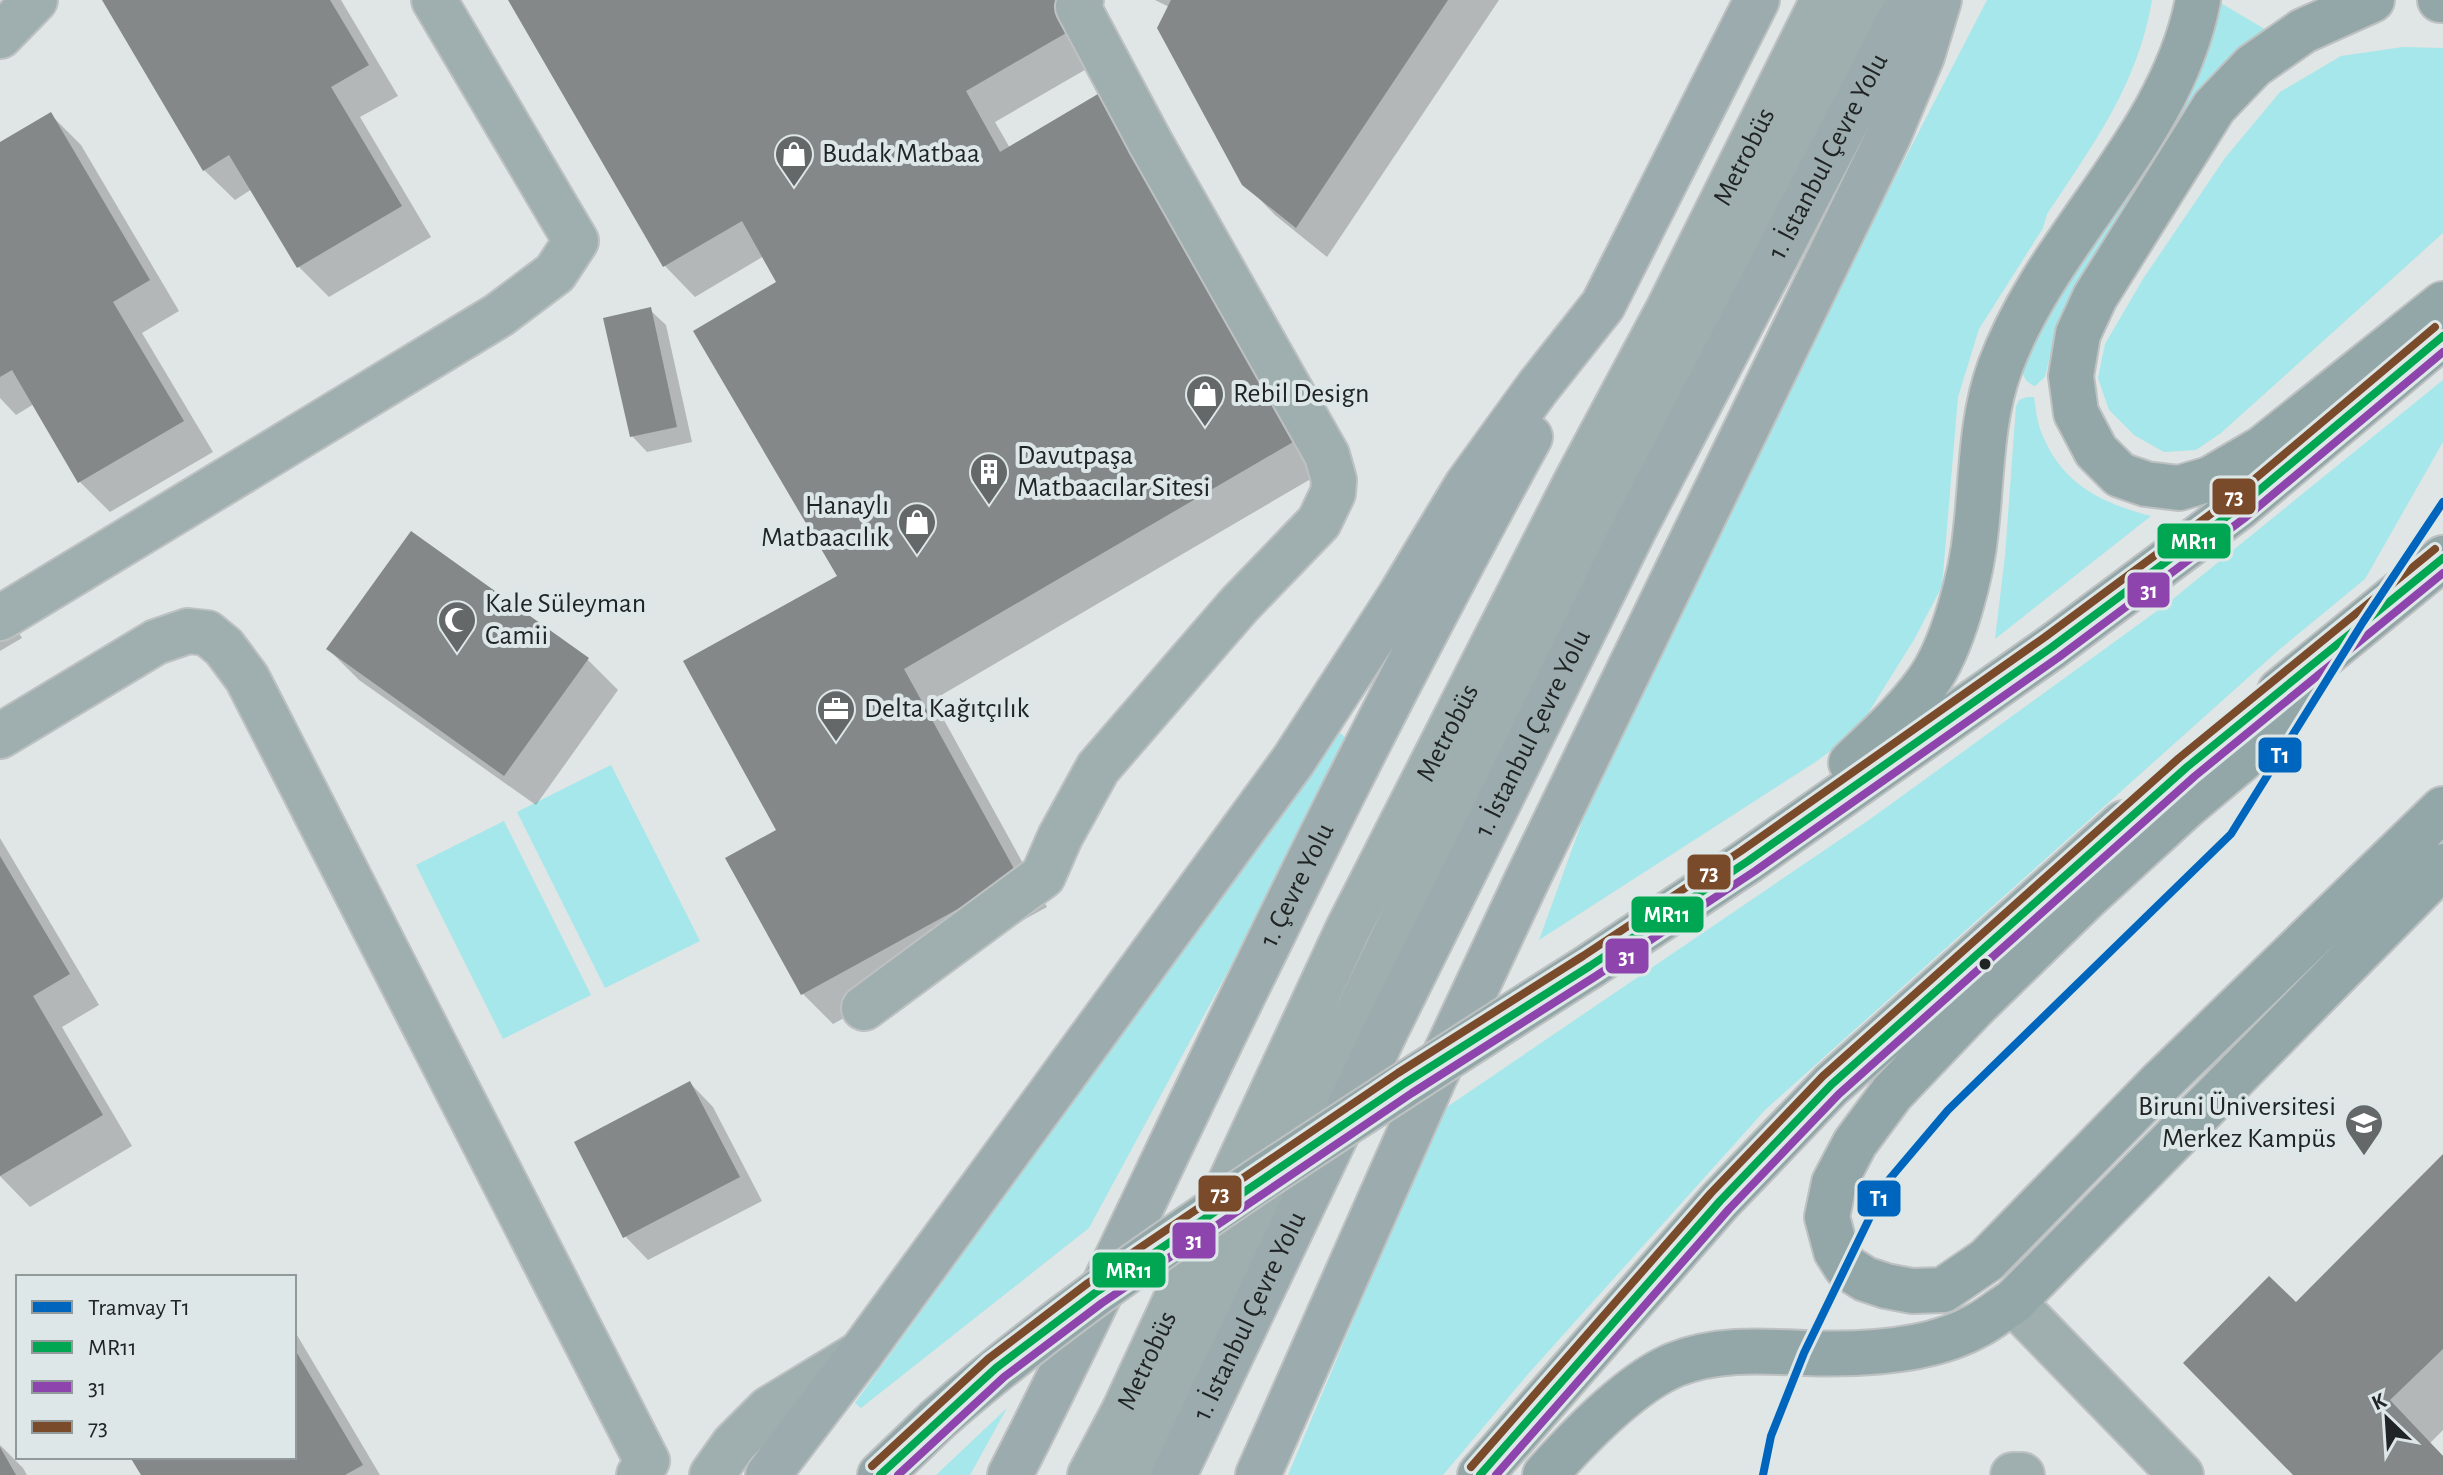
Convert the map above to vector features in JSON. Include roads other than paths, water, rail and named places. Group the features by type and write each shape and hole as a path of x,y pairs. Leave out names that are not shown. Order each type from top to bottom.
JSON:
{"highway":[{"path":"768,1475 861,1353 1293,761 1400,596 1467,485 1538,387 1603,305 1757,0"},
{"name":"1. İstanbul Çevre Yolu","path":"1174,1475 1387,1028 1634,529 1910,0"},
{"path":"1258,1475 1434,1078 1888,137 1922,56 1939,0"},
{"name":"1. Çevre Yolu","path":"1010,1475 1067,1366 1358,763 1483,523 1603,305"}],"main road":[{"path":"1748,861 1890,727 1928,682 1952,632 1965,592 1976,531 1988,418 1999,368 2026,310 2149,120 2178,68 2198,0"},
{"path":"2303,0 2327,6 2372,0"},
{"path":"2372,0 2303,31 2253,66 2214,107 2102,285 2078,334 2071,376 2076,413 2096,451 2120,475 2146,484 2179,488 2210,479 2263,448 2443,304"},
{"path":"880,1475 996,1368 1095,1293 1405,1083 1748,861 2052,647 2226,518 2443,336"},
{"path":"1480,1475 1720,1201 1831,1085 2187,767 2443,558"},
{"path":"2304,673 2277,718 2247,755 2088,896 1974,1007 1892,1093 1855,1143 1834,1183 1827,1217 1836,1251 1846,1267 1865,1279 1886,1286 1912,1291 1943,1290 1987,1260 2162,1081 2443,809"},
{"path":"1545,1475 1577,1440 1642,1384 1672,1366 1707,1355 1894,1350 1928,1343 1976,1327 2013,1302 2443,866"}],"street":[{"path":"0,36 35,0"},
{"path":"0,618 499,315 555,273 576,241 434,0"},
{"path":"864,1008 1043,876 1060,837 1098,768 1239,605 1319,522 1333,493 1334,480 1327,455 1150,142 1078,7 1081,0"},
{"name":"Metrobüs","path":"1090,1475 1124,1411 1347,931 1576,482 1669,308 1823,0"},
{"name":"Metrobüs","path":"1136,1475 1562,586 1863,0"},
{"path":"0,736 156,642 188,631 207,633 224,647 247,678 655,1470"},
{"path":"2013,1302 2181,1475"},
{"path":"712,1475 734,1444 769,1409 861,1353"},
{"path":"2013,1475 2022,1475"}],"tram line":[{"name":"T1","path":"1763,1475 1771,1436 1804,1353 1887,1182 1948,1110 2231,834 2363,622 2443,502"}],"place":[{"name":"Budak Matbaa","path":"794,188"},
{"name":"Rebil Design","path":"1205,428"},
{"name":"Davutpaşa Matbaacılar Sitesi","path":"989,506"},
{"name":"Hanaylı Matbaacılık","path":"917,556"},
{"name":"Kale Süleyman Camii","path":"457,654"},
{"name":"Delta Kağıtçılık","path":"836,743"},
{"name":"Biruni Üniversitesi Merkez Kampüs","path":"2364,1157"}]}
